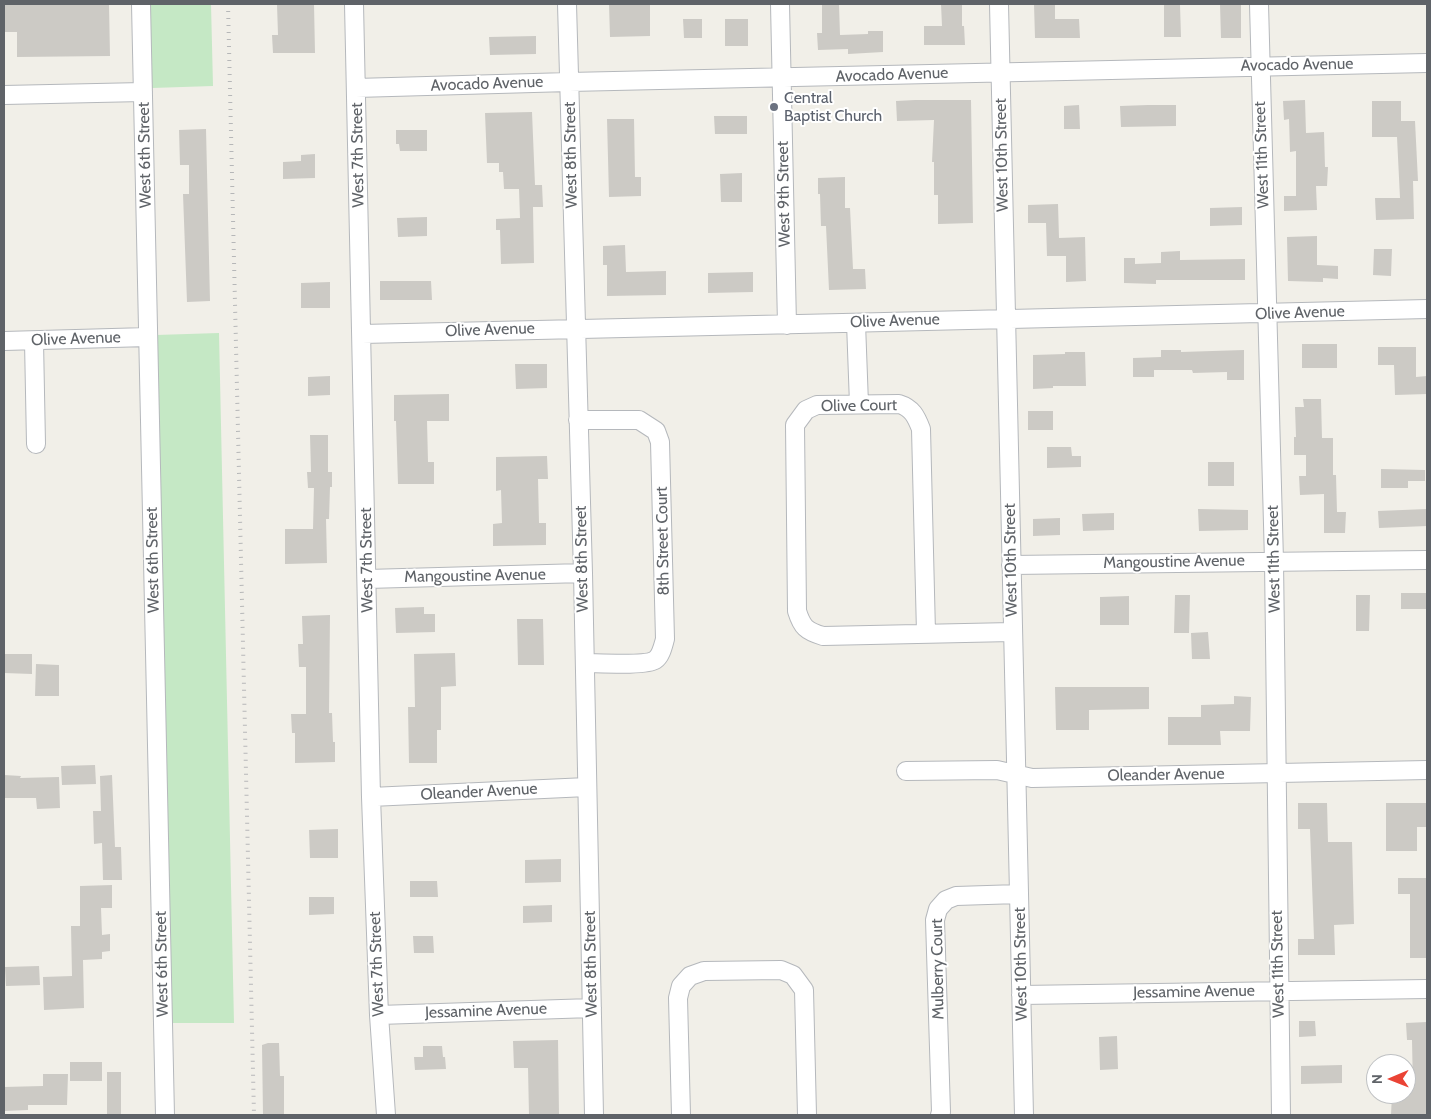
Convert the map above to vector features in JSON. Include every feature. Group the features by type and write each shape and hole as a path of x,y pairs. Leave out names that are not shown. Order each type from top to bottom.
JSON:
{"street":[{"name":"West 6th Street","path":"141,4 165,1115"},
{"name":"West 7th Street","path":"354,4 371,797 379,1014 386,1115"},
{"name":"West 8th Street","path":"567,4 583,573 594,1115"},
{"name":"West 9th Street","path":"780,4 787,325"},
{"name":"West 10th Street","path":"999,4 1024,1115"},
{"name":"West 11th Street","path":"1258,4 1274,561 1281,1115"},
{"name":"Avocado Avenue","path":"356,88 1001,71 1427,63"},
{"path":"4,95 143,92"},
{"name":"Olive Avenue","path":"362,334 1427,309"},
{"path":"856,323 859,404"},
{"name":"Olive Avenue","path":"4,341 148,337"},
{"path":"34,340 36,444"},
{"name":"Olive Court","path":"926,633 921,428 916,416 908,407 899,404 817,405 806,410 795,425 797,611 801,624 811,633 823,636 1012,632"},
{"name":"8th Street Court","path":"578,420 640,420 656,431 660,442 665,639 662,650 655,660 645,662 584,663"},
{"name":"Mangoustine Avenue","path":"1011,565 1427,560"},
{"name":"Mangoustine Avenue","path":"367,579 583,573"},
{"name":"Oleander Avenue","path":"906,771 997,770 1032,778 1427,770"},
{"name":"Oleander Avenue","path":"371,797 587,787"},
{"name":"Mulberry Court","path":"940,1115 935,920 938,909 946,900 956,896 1019,894"},
{"path":"681,1115 678,998 681,986 690,976 704,972 781,970 793,974 804,990 807,1115"},
{"name":"Jessamine Avenue","path":"1021,995 1427,989"},
{"name":"Jessamine Avenue","path":"379,1014 592,1008"}],"green space":[{"path":"149,4 211,4 213,86 152,88"},
{"path":"219,333 234,1023 171,1023 156,335"}],"building":[{"path":"4,4 109,4 110,56 17,57 17,32 4,32"},
{"path":"277,4 314,4 315,53 273,53 272,35 278,35"},
{"path":"609,4 650,4 650,36 610,37"},
{"path":"822,4 839,4 840,35 868,34 868,31 883,31 883,52 848,54 848,49 818,50 817,33 822,33"},
{"path":"941,4 962,4 962,26 964,26 965,45 924,45 924,26 942,26"},
{"path":"1034,4 1055,4 1055,19 1079,19 1080,38 1035,38"},
{"path":"1220,4 1241,4 1241,38 1221,38"},
{"path":"1164,5 1180,5 1181,37 1164,37"},
{"path":"683,19 702,19 702,38 684,38"},
{"path":"725,19 748,19 748,46 725,46"},
{"path":"536,36 536,54 490,55 489,37"},
{"path":"971,100 973,223 938,224 938,195 934,195 934,162 932,162 934,120 897,121 896,101"},
{"path":"1305,100 1306,133 1324,132 1325,167 1328,167 1327,186 1316,186 1317,210 1284,211 1284,196 1296,196 1296,151 1290,152 1289,119 1284,120 1283,101"},
{"path":"1372,101 1401,101 1401,121 1415,121 1418,181 1413,181 1414,219 1376,220 1375,198 1400,198 1397,137 1372,137"},
{"path":"1079,105 1080,129 1064,129 1064,106"},
{"path":"1176,105 1176,126 1121,127 1120,106"},
{"path":"532,112 535,185 542,185 543,207 533,207 534,263 501,264 500,230 496,230 496,219 520,218 519,189 504,189 503,172 499,172 499,163 487,163 485,113"},
{"path":"714,116 747,116 747,134 715,134"},
{"path":"607,119 634,119 635,177 641,177 641,196 609,197"},
{"path":"206,129 210,301 187,302 183,194 189,194 189,165 180,165 179,130"},
{"path":"396,130 427,130 427,151 400,151 399,144 396,144"},
{"path":"315,154 315,178 283,179 283,162 301,161 301,155"},
{"path":"742,173 742,202 721,202 720,174"},
{"path":"845,177 845,208 850,208 853,269 865,269 866,289 829,290 826,226 821,226 818,178"},
{"path":"1058,204 1059,238 1085,237 1086,281 1066,282 1066,256 1047,256 1046,223 1028,223 1028,205"},
{"path":"1242,207 1242,225 1210,226 1210,208"},
{"path":"427,217 427,236 398,237 397,218"},
{"path":"1317,236 1317,265 1338,266 1338,279 1323,278 1323,282 1288,281 1287,237"},
{"path":"625,245 626,272 666,271 666,295 607,296 607,265 603,265 603,246"},
{"path":"1374,249 1392,249 1391,276 1373,275"},
{"path":"1180,251 1180,260 1245,259 1245,280 1156,280 1156,284 1124,283 1124,258 1135,258 1135,264 1161,263 1161,252"},
{"path":"753,272 753,292 708,293 708,273"},
{"path":"380,281 431,281 432,300 380,300"},
{"path":"330,282 330,308 301,308 301,283"},
{"path":"1302,344 1337,344 1337,368 1302,368"},
{"path":"1378,347 1416,347 1416,377 1427,376 1427,394 1395,395 1394,365 1378,365"},
{"path":"1161,350 1181,350 1181,352 1244,350 1244,380 1227,380 1227,372 1193,373 1192,370 1154,370 1154,377 1133,377 1133,358 1161,357"},
{"path":"1065,352 1085,352 1086,386 1053,386 1053,388 1033,389 1033,355 1065,354"},
{"path":"515,364 547,364 547,388 516,389"},
{"path":"330,376 330,395 308,396 308,377"},
{"path":"449,394 449,421 427,421 428,462 434,462 434,484 398,484 394,395"},
{"path":"1303,399 1321,399 1322,438 1333,438 1333,475 1336,475 1337,512 1346,512 1345,533 1324,533 1324,494 1300,495 1299,476 1306,476 1306,455 1294,455 1294,437 1296,437 1295,407 1304,407"},
{"path":"1028,411 1053,411 1053,430 1028,430"},
{"path":"310,435 328,435 328,472 332,472 332,487 330,487 329,519 326,519 327,563 285,564 285,529 313,529 314,488 308,488 307,472 311,472"},
{"path":"1047,447 1071,447 1072,456 1081,456 1081,467 1047,468"},
{"path":"547,456 548,479 538,479 539,523 546,523 546,545 493,546 493,524 502,523 501,490 496,491 496,457"},
{"path":"1208,462 1234,462 1234,486 1208,486"},
{"path":"1381,469 1425,470 1425,481 1408,481 1408,488 1381,488"},
{"path":"1198,509 1248,510 1248,530 1199,531"},
{"path":"1427,509 1427,526 1379,528 1378,511"},
{"path":"1114,513 1114,530 1083,531 1082,514"},
{"path":"1060,518 1060,535 1033,536 1033,519"},
{"path":"1401,593 1427,593 1427,609 1401,609"},
{"path":"1175,595 1190,595 1189,633 1174,633"},
{"path":"1356,595 1370,595 1369,631 1356,631"},
{"path":"1129,596 1129,625 1100,625 1100,597"},
{"path":"424,607 424,614 435,614 435,632 396,633 395,608"},
{"path":"330,615 329,713 332,713 335,762 295,763 295,733 292,733 291,714 306,714 306,667 299,667 298,644 303,644 302,616"},
{"path":"517,619 543,619 544,665 518,665"},
{"path":"1208,632 1210,659 1192,659 1191,633"},
{"path":"455,653 456,686 441,687 441,730 437,730 437,763 409,763 408,707 415,707 414,654"},
{"path":"4,654 32,654 32,674 4,673"},
{"path":"36,664 59,665 59,696 35,696"},
{"path":"1055,687 1149,687 1149,709 1089,710 1089,730 1056,730"},
{"path":"1234,696 1251,697 1250,731 1220,731 1221,745 1168,745 1168,717 1201,717 1201,705 1234,704"},
{"path":"95,765 96,784 62,785 61,766"},
{"path":"4,775 21,776 20,778 59,777 60,808 37,809 36,798 4,798"},
{"path":"112,775 115,847 121,847 122,880 103,880 102,843 94,844 93,811 101,811 100,776"},
{"path":"1298,803 1327,803 1328,842 1352,842 1354,924 1334,925 1335,955 1298,955 1298,939 1314,939 1310,829 1298,829"},
{"path":"1386,803 1427,803 1427,827 1417,827 1417,851 1386,851"},
{"path":"338,829 338,858 310,858 309,830"},
{"path":"561,859 561,882 525,883 525,860"},
{"path":"1398,878 1427,878 1427,958 1410,958 1410,894 1398,894"},
{"path":"410,881 437,881 438,897 410,897"},
{"path":"112,885 112,908 101,908 102,935 110,934 110,951 102,952 102,959 83,960 84,1008 44,1010 43,977 72,976 71,926 80,926 80,886"},
{"path":"309,897 334,897 334,914 309,915"},
{"path":"552,905 552,922 523,923 523,906"},
{"path":"413,936 433,936 434,953 414,953"},
{"path":"39,966 40,985 6,986 5,967"},
{"path":"1299,1021 1315,1021 1316,1036 1299,1037"},
{"path":"1427,1022 1427,1115 1391,1115 1392,1104 1416,1104 1416,1054 1412,1054 1412,1040 1407,1040 1406,1023"},
{"path":"1117,1036 1118,1069 1100,1070 1099,1037"},
{"path":"558,1040 559,1115 529,1115 528,1068 514,1068 513,1041"},
{"path":"279,1043 280,1076 284,1076 284,1115 263,1115 262,1045"},
{"path":"423,1046 442,1046 446,1069 415,1070 414,1057 423,1057"},
{"path":"70,1062 102,1062 102,1081 70,1081"},
{"path":"1342,1065 1342,1083 1301,1084 1301,1066"},
{"path":"107,1072 121,1072 121,1115 107,1115"},
{"path":"43,1074 68,1074 67,1105 28,1105 28,1110 4,1111 4,1087 43,1086"}],"railway":[{"path":"228,4 254,1115"}],"place":[{"name":"Central Baptist Church","path":"774,107"}]}
